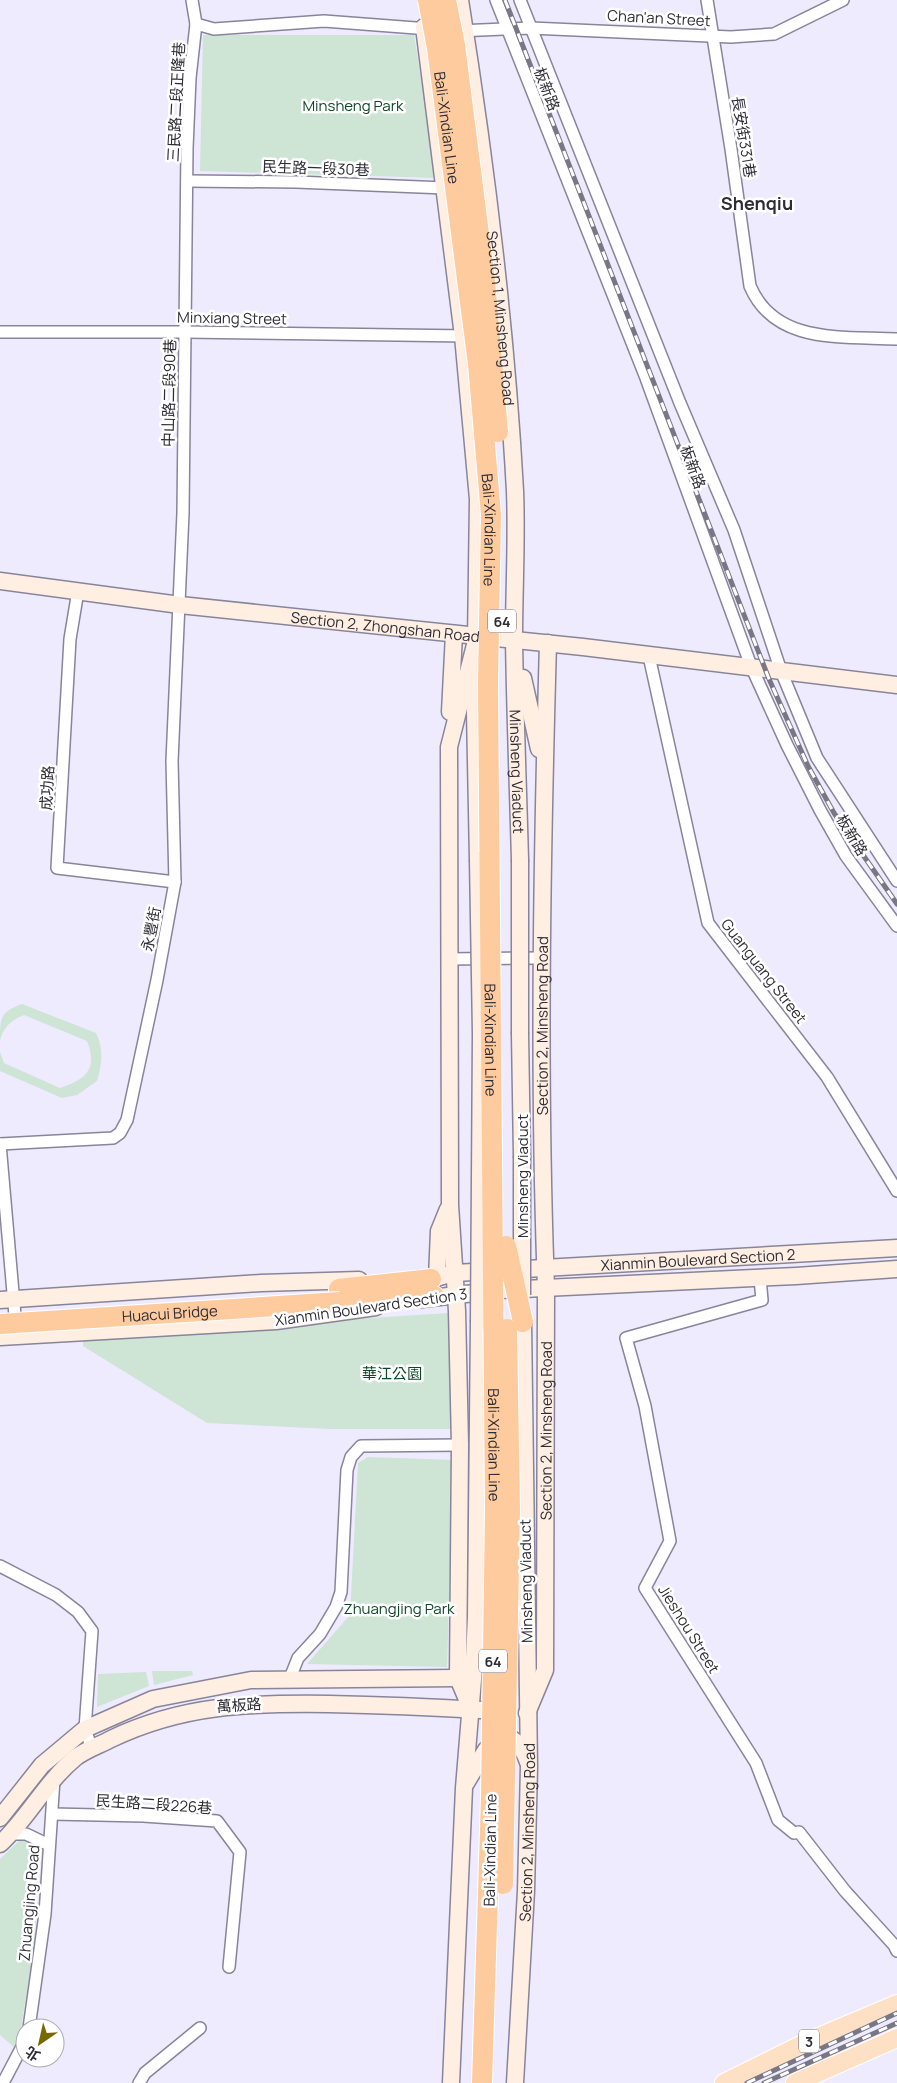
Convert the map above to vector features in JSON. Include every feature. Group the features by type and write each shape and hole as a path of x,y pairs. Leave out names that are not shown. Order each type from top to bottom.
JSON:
{"highway":[{"name":"Bali-Xindian Line","path":"428,0 437,48 478,364 491,515 488,682 500,1243 510,1530 505,1812 494,2083"},
{"name":"Bali-Xindian Line","path":"446,0 466,125 486,300 503,510 500,1243 491,1797 482,2083"},
{"path":"479,1322 500,1243"},
{"path":"500,1243 522,1322"},
{"path":"339,1295 434,1284"},
{"name":"Huacui Bridge","path":"5,1303 339,1295"},
{"name":"Huacui Bridge","path":"0,1324 339,1295"}],"main road":[{"path":"419,0 463,336 478,499 475,712 481,1034 478,1494 466,1678"},
{"name":"Section 1, Minsheng Road","path":"460,0 505,337 515,494 514,640"},
{"name":"Section 2, Zhongshan Road","path":"0,581 180,605 548,643 897,685"},
{"path":"451,2083 464,1788 471,1709 466,1678 456,1294 450,1205 448,747 454,634"},
{"path":"448,747 476,637"},
{"name":"Section 2, Minsheng Road","path":"514,640 544,774"},
{"name":"Minsheng Viaduct","path":"514,640 520,860 522,1322 527,1713"},
{"name":"Section 2, Minsheng Road","path":"515,2083 526,1892 529,1767 527,1713 545,1670 546,1268 542,1131 544,774 548,643"},
{"path":"434,1284 439,1231 450,1205"},
{"name":"Xianmin Boulevard Section 2","path":"500,1272 897,1248"},
{"name":"Xianmin Boulevard Section 2","path":"501,1290 760,1278 897,1269"},
{"name":"Xianmin Boulevard Section 3","path":"8,1336 276,1321 340,1314 434,1284 455,1274 500,1272"},
{"name":"Xianmin Boulevard Section 3","path":"5,1303 261,1283 434,1284 456,1294 501,1290"},
{"name":"萬板路","path":"0,1818 42,1765 84,1729 152,1699 251,1680 290,1678 466,1678"},
{"name":"萬板路","path":"5,1839 54,1779 76,1757 169,1716 218,1706 266,1703 412,1705 527,1713"},
{"path":"464,1788 486,1750 502,1735 512,1738 519,1745 529,1767"},
{"name":"3","path":"733,2081 897,2004"},
{"name":"3","path":"795,2083 897,2038"}],"street":[{"name":"三民路二段正隆巷","path":"187,181 190,78 196,24 192,0"},
{"name":"板新路","path":"496,0 646,378 751,666 787,745 820,810 846,856 897,926"},
{"name":"板新路","path":"520,0 680,404 734,530 781,671 817,758 897,881"},
{"name":"長安街331巷","path":"707,0 731,149 750,286 756,300 771,316 796,330 829,336 897,339"},
{"name":"Chan'an Street","path":"465,31 531,28 714,36 774,34 843,0"},
{"name":"三民路二段正隆巷","path":"196,24 214,29 324,20 465,31"},
{"name":"民生路一段30巷","path":"187,181 296,182 445,188"},
{"name":"中山路二段90巷","path":"180,605 187,181"},
{"name":"Minxiang Street","path":"0,332 185,332 505,337"},
{"name":"成功路","path":"78,591 70,639 57,868 175,882"},
{"name":"永豐街","path":"0,1144 113,1138 120,1133 126,1120 157,980 175,882 172,761 180,605"},
{"name":"Guanguang Street","path":"649,656 708,924 827,1076 897,1191"},
{"path":"449,959 543,958"},
{"path":"0,1144 5,1303 8,1336"},
{"name":"Jieshou Street","path":"760,1278 762,1300 626,1338 645,1406 670,1541 646,1588 756,1762 778,1820 794,1833 798,1832 845,1891 894,1945 897,1951"},
{"path":"290,1678 298,1658 320,1634 336,1607 342,1592 344,1509 347,1470 351,1457 361,1446 460,1445"},
{"path":"0,1566 56,1595 78,1612 92,1631 84,1729 92,1749"},
{"name":"Zhuangjing Road","path":"30,2018 46,1914 54,1779"},
{"name":"民生路二段226巷","path":"52,1814 143,1816 217,1821 240,1852 229,1967"},
{"path":"5,1839 26,1834 49,1845"},
{"path":"139,2083 144,2073 200,2028"},
{"path":"3,2083 15,2060"}],"green space":[{"name":"Minsheng Park","path":"203,35 414,35 437,178 200,171"},
{"path":"22,1004 96,1033 99,1039 101,1057 97,1081 77,1095 62,1098 0,1071 0,1052 4,1063 60,1088 83,1077 90,1066 91,1059 87,1041 24,1015 8,1025 0,1041 1,1021 5,1013"},
{"name":"華江公園","path":"449,1313 451,1429 331,1429 207,1423 83,1346 83,1336"},
{"name":"Zhuangjing Park","path":"368,1457 453,1460 447,1667 307,1664 350,1615 358,1463"},
{"path":"152,1671 192,1671 193,1675 154,1685"},
{"path":"146,1672 149,1686 97,1707 98,1674"},
{"path":"21,1839 37,1844 35,1943 22,2018 15,2018 14,2047 0,2035 0,1859"}],"railway":[{"path":"505,0 769,679 808,766 834,813 897,904"},
{"path":"747,2083 897,2013"},
{"path":"764,2083 897,2023"}],"district":[{"name":"Shenqiu","path":"757,203"}]}
